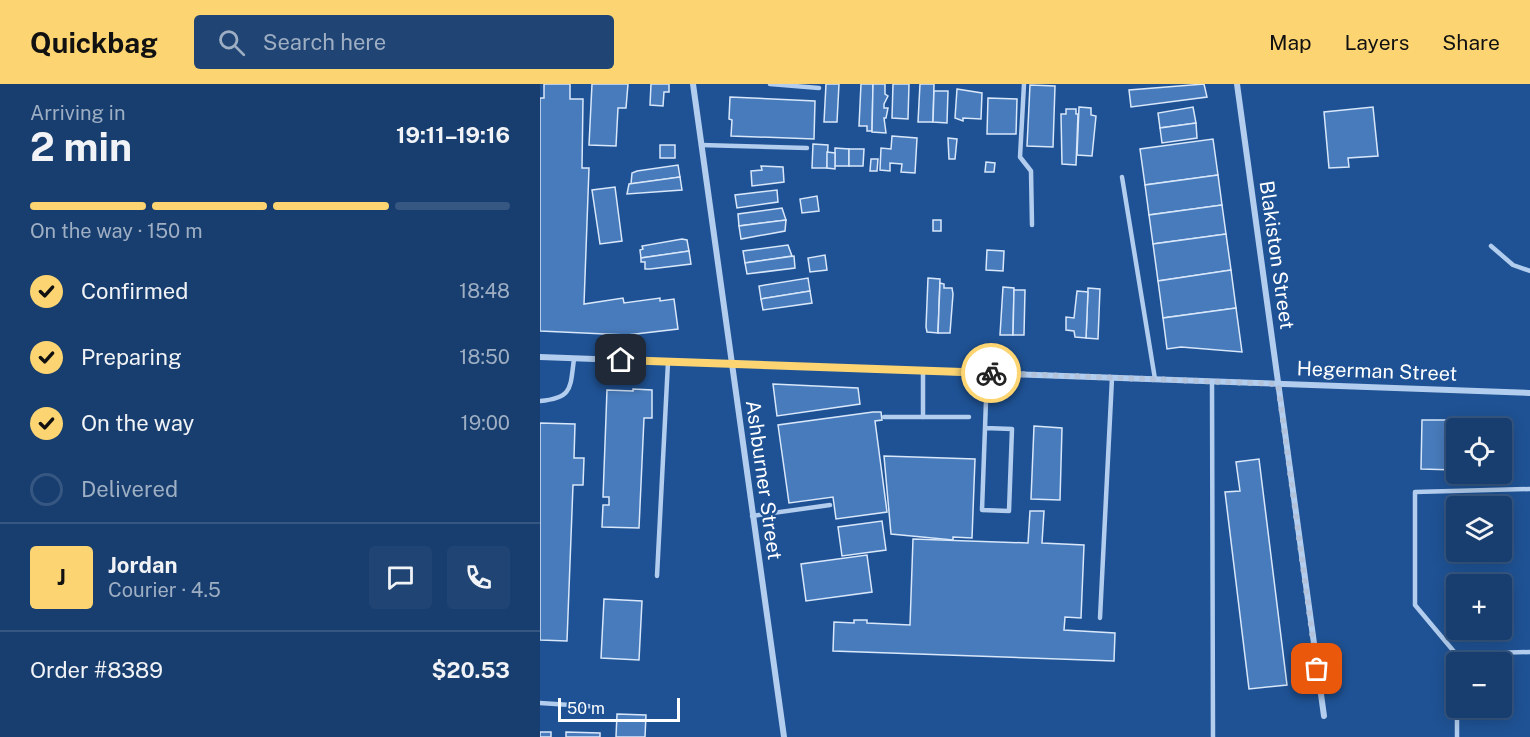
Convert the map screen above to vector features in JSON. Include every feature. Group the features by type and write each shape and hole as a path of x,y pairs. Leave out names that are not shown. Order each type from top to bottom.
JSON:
{"street":[{"name":"Ashburner Street","path":"693,84 783,737"},
{"name":"Blakiston Street","path":"1237,84 1324,716"},
{"name":"Hegerman Street","path":"540,357 1530,393"}],"lane":[{"path":"770,84 819,88"},
{"path":"1024,84 1020,157 1031,171 1032,225"},
{"path":"701,145 807,148"},
{"path":"1122,177 1155,379"},
{"path":"1491,246 1512,265 1530,271"},
{"path":"540,401 559,399 565,394 571,383 574,359"},
{"path":"657,576 668,362"},
{"path":"923,371 923,417"},
{"path":"986,428 1012,429 1009,512 982,510 987,373"},
{"path":"1100,618 1112,378"},
{"path":"1212,382 1213,737"},
{"path":"884,417 969,417"},
{"path":"1454,652 1415,605 1415,492 1530,489"},
{"path":"752,516 830,505"},
{"path":"1512,652 1530,652"},
{"path":"540,703 601,707"},
{"path":"1456,718 1457,737"}],"building":[{"path":"544,84 570,84 570,99 583,99 582,168 589,168 584,304 623,298 624,303 660,298 660,301 674,299 678,329 627,335 540,331 540,98 544,98"},
{"path":"592,84 628,84 626,108 618,108 616,146 589,145"},
{"path":"651,84 669,84 669,92 664,92 663,106 650,105"},
{"path":"826,84 839,84 837,122 824,122"},
{"path":"861,84 873,84 872,131 867,131 867,126 859,126"},
{"path":"873,84 885,84 885,94 888,96 884,104 884,108 888,108 886,118 884,118 886,133 872,132"},
{"path":"893,84 909,84 908,119 892,118"},
{"path":"920,84 934,84 933,122 918,122"},
{"path":"1204,84 1207,97 1131,107 1129,90"},
{"path":"1030,85 1055,86 1053,147 1027,146"},
{"path":"957,89 982,93 981,119 963,118 963,121 955,118"},
{"path":"934,91 948,91 947,123 933,122"},
{"path":"730,97 815,101 814,139 731,136"},
{"path":"988,98 1017,99 1016,134 987,134"},
{"path":"1079,107 1091,108 1091,115 1096,116 1092,156 1077,155"},
{"path":"1193,107 1196,123 1160,128 1158,113"},
{"path":"1373,107 1378,156 1348,158 1349,167 1329,168 1324,112"},
{"path":"1066,109 1076,109 1076,114 1078,114 1076,165 1062,164 1061,114 1066,114"},
{"path":"1196,123 1197,138 1162,143 1160,128"},
{"path":"892,136 917,138 915,173 901,172 902,164 890,163 890,171 880,170 881,148 891,149"},
{"path":"948,138 957,139 955,159 949,159"},
{"path":"1213,139 1218,175 1145,185 1140,149"},
{"path":"813,144 828,145 827,168 812,168"},
{"path":"660,145 675,145 675,158 660,158"},
{"path":"835,148 849,149 849,166 835,166"},
{"path":"849,149 864,149 863,166 849,166"},
{"path":"827,152 835,153 835,169 827,168"},
{"path":"871,159 878,159 877,171 870,171"},
{"path":"986,162 995,163 994,172 985,172"},
{"path":"678,165 680,177 631,184 632,173"},
{"path":"761,166 783,167 784,182 752,186 751,171 762,170"},
{"path":"1218,175 1222,205 1149,215 1145,185"},
{"path":"680,177 682,190 627,194 629,184"},
{"path":"615,187 622,241 600,244 592,190"},
{"path":"777,190 778,202 737,208 735,195"},
{"path":"817,196 819,211 802,213 800,199"},
{"path":"1222,205 1226,234 1153,244 1149,215"},
{"path":"782,208 786,220 739,226 738,214"},
{"path":"786,220 785,231 741,239 739,226"},
{"path":"933,220 941,220 941,231 933,231"},
{"path":"1226,234 1231,270 1158,281 1153,244"},
{"path":"687,240 689,251 641,258 642,246"},
{"path":"788,245 792,256 745,263 743,251"},
{"path":"987,250 1004,251 1003,271 986,270"},
{"path":"689,251 691,264 645,269 645,262 641,262 641,258"},
{"path":"825,255 827,270 810,272 808,258"},
{"path":"794,256 795,268 747,274 745,263"},
{"path":"1231,270 1236,308 1163,318 1158,281"},
{"path":"808,278 810,291 761,299 759,286"},
{"path":"928,278 940,279 938,333 927,332 926,327"},
{"path":"940,283 944,284 944,288 952,288 950,333 938,333"},
{"path":"1003,287 1014,288 1013,335 1000,335"},
{"path":"1088,288 1100,289 1098,339 1086,338"},
{"path":"1014,290 1025,290 1024,335 1013,335"},
{"path":"810,291 812,303 763,310 761,299"},
{"path":"1077,291 1088,292 1086,338 1075,337 1074,331 1066,330 1066,317 1074,318"},
{"path":"1236,308 1242,352 1181,347 1167,349 1163,318"},
{"path":"773,384 858,388 860,404 777,416"},
{"path":"633,389 652,390 652,418 644,418 639,528 602,527 603,505 609,505 609,497 603,497 607,390 633,391"},
{"path":"881,412 882,420 875,421 887,512 836,519 833,497 789,503 778,425"},
{"path":"1422,420 1446,420 1446,470 1421,469"},
{"path":"540,423 575,424 574,458 584,458 583,485 573,485 567,641 540,640"},
{"path":"1034,426 1062,428 1060,500 1031,499"},
{"path":"884,456 975,459 972,538 953,537 953,540 891,534"},
{"path":"1259,459 1287,685 1249,689 1225,492 1240,491 1236,462"},
{"path":"1030,511 1044,511 1042,543 1084,545 1081,618 1065,617 1064,630 1115,633 1114,661 833,651 834,622 854,623 854,620 867,620 867,623 910,625 913,539 1028,543"},
{"path":"882,521 886,550 842,556 838,527"},
{"path":"867,555 872,592 806,601 801,564"},
{"path":"604,599 642,601 639,660 601,658"},
{"path":"617,714 646,715 645,737 616,737"},
{"path":"540,732 551,732 551,737 540,737"},
{"path":"566,732 600,733 600,737 566,737"}],"way so far":[{"path":"991,373 1278,384 1317,669"}],"route":[{"path":"621,360 991,373"}]}
